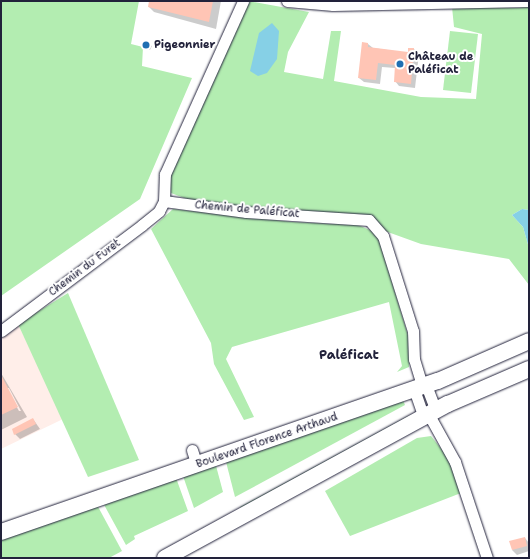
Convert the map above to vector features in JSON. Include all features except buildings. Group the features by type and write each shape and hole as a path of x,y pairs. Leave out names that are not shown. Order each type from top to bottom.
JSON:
{"street":[{"path":"164,201 165,174 243,1"},
{"path":"287,1 333,5 529,1"},
{"name":"Chemin du Furet","path":"1,332 142,225 159,211 164,201"},
{"name":"Chemin de Paléficat","path":"164,201 246,212 369,220 383,236 410,324 421,387 430,414"},
{"name":"Boulevard Florence Arthaud","path":"1,532 194,457 421,387 529,341"},
{"path":"165,558 430,414 529,369"},
{"path":"430,414 455,462 487,558"}],"shaded area":[{"path":"18,324 63,419 1,449 1,337"}],"green space":[{"path":"1,1 139,1 131,44 143,47 142,66 192,78 140,199 1,296"},
{"path":"248,1 309,12 288,52 284,72 323,79 331,31 341,31 334,81 421,97 476,99 482,34 454,27 452,7 519,8 529,5 529,210 522,209 512,215 523,227 529,248 529,285 509,259 421,244 385,231 372,216 248,210 192,201 171,193 168,181"},
{"path":"450,31 478,34 471,93 443,90"},
{"path":"173,209 293,222 358,225 377,233 410,342 409,367 397,372 402,366 389,302 232,347 226,359 254,417 244,420 214,364 211,343 151,229"},
{"path":"68,293 139,460 88,477 18,324"},
{"path":"402,398 405,405 235,497 225,458"},
{"path":"408,416 410,422 243,512 240,507"},
{"path":"431,436 451,461 461,493 350,536 325,491 417,438"},
{"path":"215,462 223,492 194,508 182,473"},
{"path":"175,475 188,511 134,536 135,539 126,545 102,501"},
{"path":"96,503 122,551 109,558 1,558 1,535"}],"water":[{"path":"272,23 279,31 277,59 267,73 258,76 250,71 259,33"},
{"path":"522,209 529,210 529,248 523,227 512,215"}],"place":[{"name":"Pigeonnier","path":"146,45"},
{"name":"Château de Paléficat","path":"400,64"}],"district":[{"name":"Paléficat","path":"349,355"}]}
